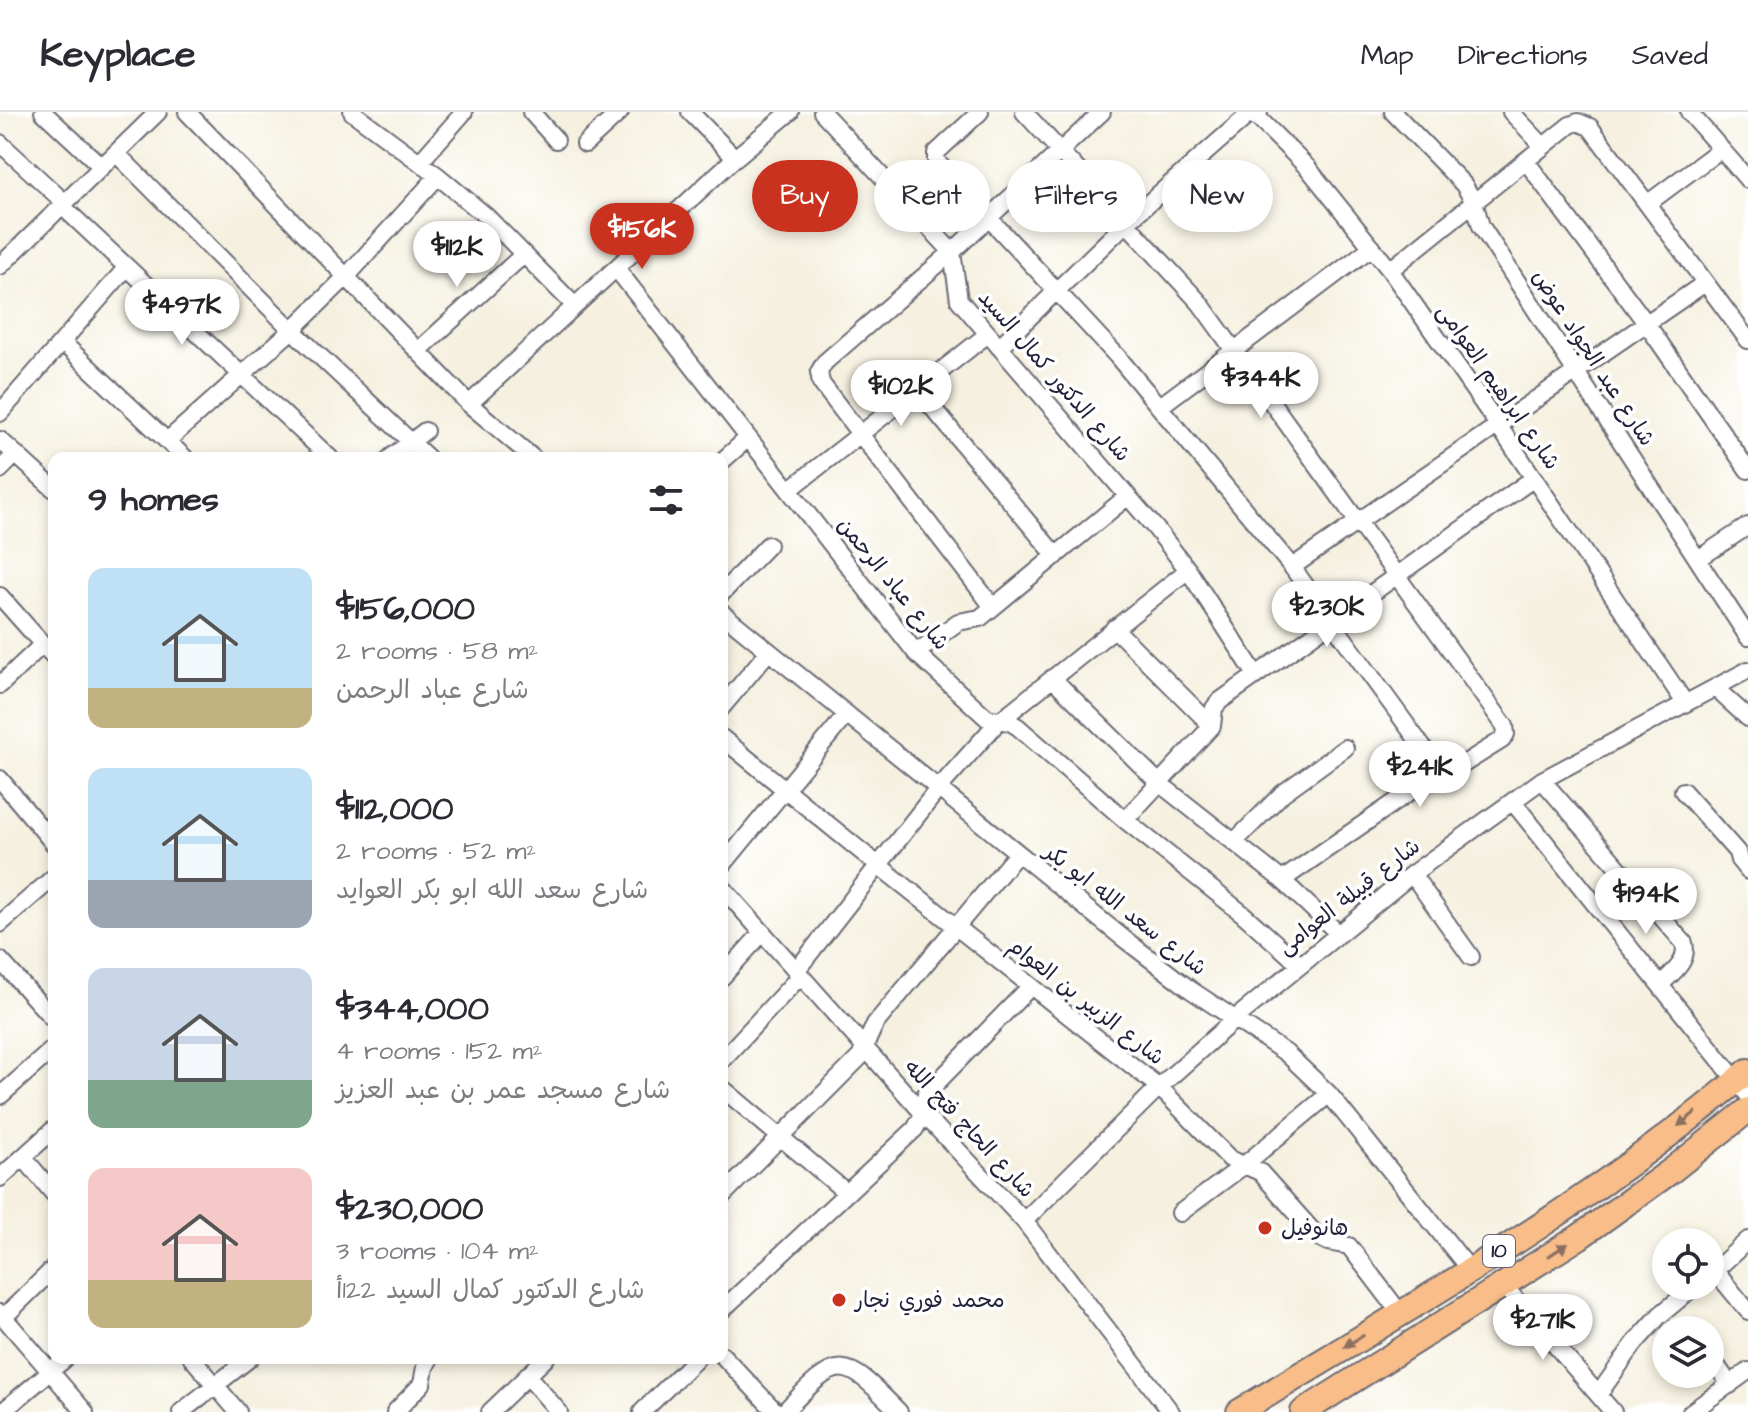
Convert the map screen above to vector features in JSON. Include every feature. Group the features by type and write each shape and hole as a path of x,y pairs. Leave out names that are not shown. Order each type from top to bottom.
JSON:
{"main road":[{"name":"10","path":"1239,1412 1470,1270 1744,1082"},
{"name":"10","path":"1303,1412 1504,1286 1636,1196 1748,1110"}],"street":[{"path":"43,112 102,167"},
{"path":"0,266 158,112"},
{"path":"187,112 469,404 526,452"},
{"path":"420,162 464,112"},
{"path":"531,112 556,140"},
{"path":"585,144 620,112"},
{"path":"690,112 735,158"},
{"path":"469,404 735,158 790,112"},
{"path":"822,112 952,252"},
{"path":"938,160 935,157 980,112"},
{"path":"1024,112 1068,160"},
{"path":"990,216 1102,112"},
{"path":"1146,206 1255,112"},
{"name":"شارع ابراهيم العوامى","path":"1255,112 1308,168 1390,270 1685,703"},
{"name":"شارع عبد الجواد عوض","path":"1393,112 1464,185 1474,202 1481,226 1748,637"},
{"path":"1511,112 1543,146"},
{"path":"362,115 487,217 575,306"},
{"path":"1698,115 1721,149 1748,180"},
{"path":"1390,270 1543,146 1574,123 1583,123 1590,127 1748,340"},
{"path":"0,143 324,452"},
{"path":"1647,204 1721,149"},
{"path":"116,153 292,330 419,436 426,452"},
{"path":"1526,161 1646,323 1748,470"},
{"path":"167,441 292,330 346,277 438,176"},
{"path":"990,220 1159,407 1292,567 1440,771"},
{"path":"973,232 825,362 819,372 821,383 993,607"},
{"path":"789,490 917,389 994,340 1056,291 1117,232"},
{"path":"1134,232 1200,303 1504,723 1506,734 1502,740 1466,763 1446,767 1282,880"},
{"path":"1159,407 1372,247"},
{"name":"شارع الدكتور كمال السيد","path":"952,252 957,269 957,294 1188,570 1256,675"},
{"path":"418,351 523,255"},
{"path":"0,413 127,267"},
{"name":"شارع عباد الرحمن","path":"616,268 916,653 987,718 1014,724 1299,964"},
{"path":"1292,567 1705,283"},
{"path":"62,342 179,452"},
{"path":"917,389 1056,556"},
{"path":"398,452 419,436"},
{"path":"728,456 748,438"},
{"path":"0,440 48,483"},
{"path":"0,470 16,454"},
{"path":"1125,820 1212,726 1216,704 1534,478"},
{"path":"916,653 958,622 976,620 1128,496"},
{"path":"1698,559 1748,526"},
{"path":"728,587 768,545"},
{"path":"728,1053 798,973 938,789 998,722 1188,570"},
{"path":"0,596 48,651 0,685"},
{"name":"شارع سعد الله ابو بكر","path":"728,618 1017,854 1191,990 1286,1053 1329,1094 1470,1270"},
{"path":"1114,628 1212,726"},
{"path":"728,700 769,651"},
{"name":"شارع قبيلة العوامى","path":"1024,1221 1159,1087 1236,1018 1412,874 1542,780 1748,670"},
{"path":"1052,678 1159,783 1282,880 1338,933"},
{"path":"1715,688 1748,718"},
{"path":"728,859 847,714"},
{"name":"شارع الزبير بن العوام","path":"728,743 957,929 1159,1087 1230,1159 1260,1172 1318,1237 1349,1246 1400,1313"},
{"path":"1234,842 1283,793 1345,748"},
{"path":"0,779 48,837"},
{"path":"1542,780 1684,943 1686,952 1683,961 1660,985"},
{"path":"1683,791 1737,852 1748,871"},
{"path":"1513,802 1660,985 1744,1082"},
{"path":"728,1190 860,1057 875,1024 1017,854"},
{"path":"1412,874 1471,957"},
{"path":"0,924 48,882"},
{"name":"شارع الحاج فتح الله","path":"728,894 922,1112 1024,1221 1171,1412"},
{"path":"728,970 762,933"},
{"path":"0,960 48,1013"},
{"path":"728,1304 915,1129 926,1094 1030,987"},
{"path":"0,1096 48,1053"},
{"path":"728,1093 847,1193"},
{"path":"1180,1213 1243,1166 1329,1094"},
{"path":"0,1178 48,1134"},
{"path":"23,1157 48,1187"},
{"path":"1724,1262 1748,1240"},
{"path":"48,1273 2,1315 85,1412"},
{"path":"1504,1286 1613,1412"},
{"path":"1724,1286 1748,1311"},
{"path":"1598,1395 1635,1343 1678,1300"},
{"path":"728,1361 776,1412"},
{"path":"2,1412 59,1364"},
{"path":"197,1364 238,1412"},
{"path":"181,1412 242,1364"},
{"path":"395,1412 422,1384 424,1364"},
{"path":"490,1412 539,1364"},
{"path":"642,1412 691,1364"},
{"path":"784,1412 817,1377 837,1368 856,1372 899,1412"},
{"path":"1691,1412 1748,1371"},
{"path":"527,1375 559,1412"},
{"path":"1724,1376 1730,1385"}],"place":[{"name":"هانوفيل","path":"1265,1228"},
{"name":"محمد فوري نجار","path":"839,1300"}]}
